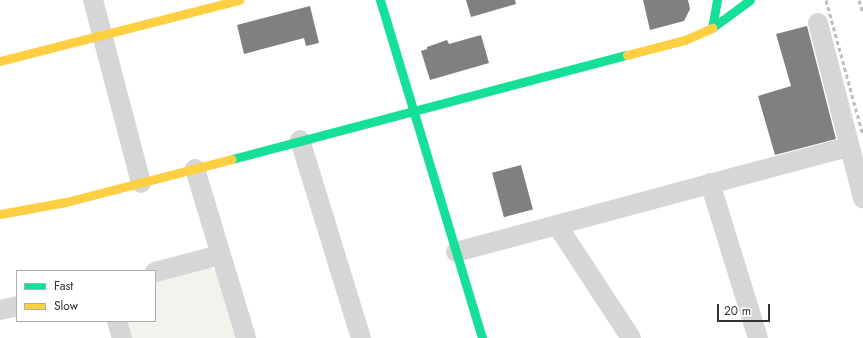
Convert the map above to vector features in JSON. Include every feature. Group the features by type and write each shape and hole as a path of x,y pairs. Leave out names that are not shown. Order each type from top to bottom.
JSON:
{"street":[{"path":"93,0 141,183"},
{"path":"0,61 239,0"},
{"path":"380,0 482,338"},
{"path":"712,28 717,0"},
{"path":"0,214 66,202 141,183 685,40 712,28 750,0"},
{"path":"818,23 863,198"},
{"path":"300,140 361,338"},
{"path":"456,252 849,147"},
{"path":"195,169 246,338"},
{"path":"710,183 752,336"},
{"path":"557,225 631,338"},
{"path":"156,272 220,255"},
{"path":"0,310 16,306"},
{"path":"117,322 122,338"}],"shaded area":[{"path":"210,267 218,273 237,338 127,338 122,322 156,322 156,281"}],"building":[{"path":"466,0 515,0 516,4 471,17"},
{"path":"643,0 688,0 690,9 684,21 650,30"},
{"path":"310,6 319,43 306,46 304,38 244,54 237,25"},
{"path":"807,26 836,139 775,155 758,96 791,86 776,34"},
{"path":"481,35 489,63 430,80 421,51 427,49 427,47 447,40 449,44"},
{"path":"521,165 533,209 504,217 492,173"}],"railway":[{"path":"826,0 863,135"},
{"path":"859,0 863,13"}],"traffic: fast":[{"path":"380,0 482,338"},
{"path":"717,0 712,28 750,0"},
{"path":"232,159 627,55"}],"traffic: slow":[{"path":"0,61 239,0"},
{"path":"627,55 685,40 712,28"},
{"path":"0,214 66,202 232,159"}]}
